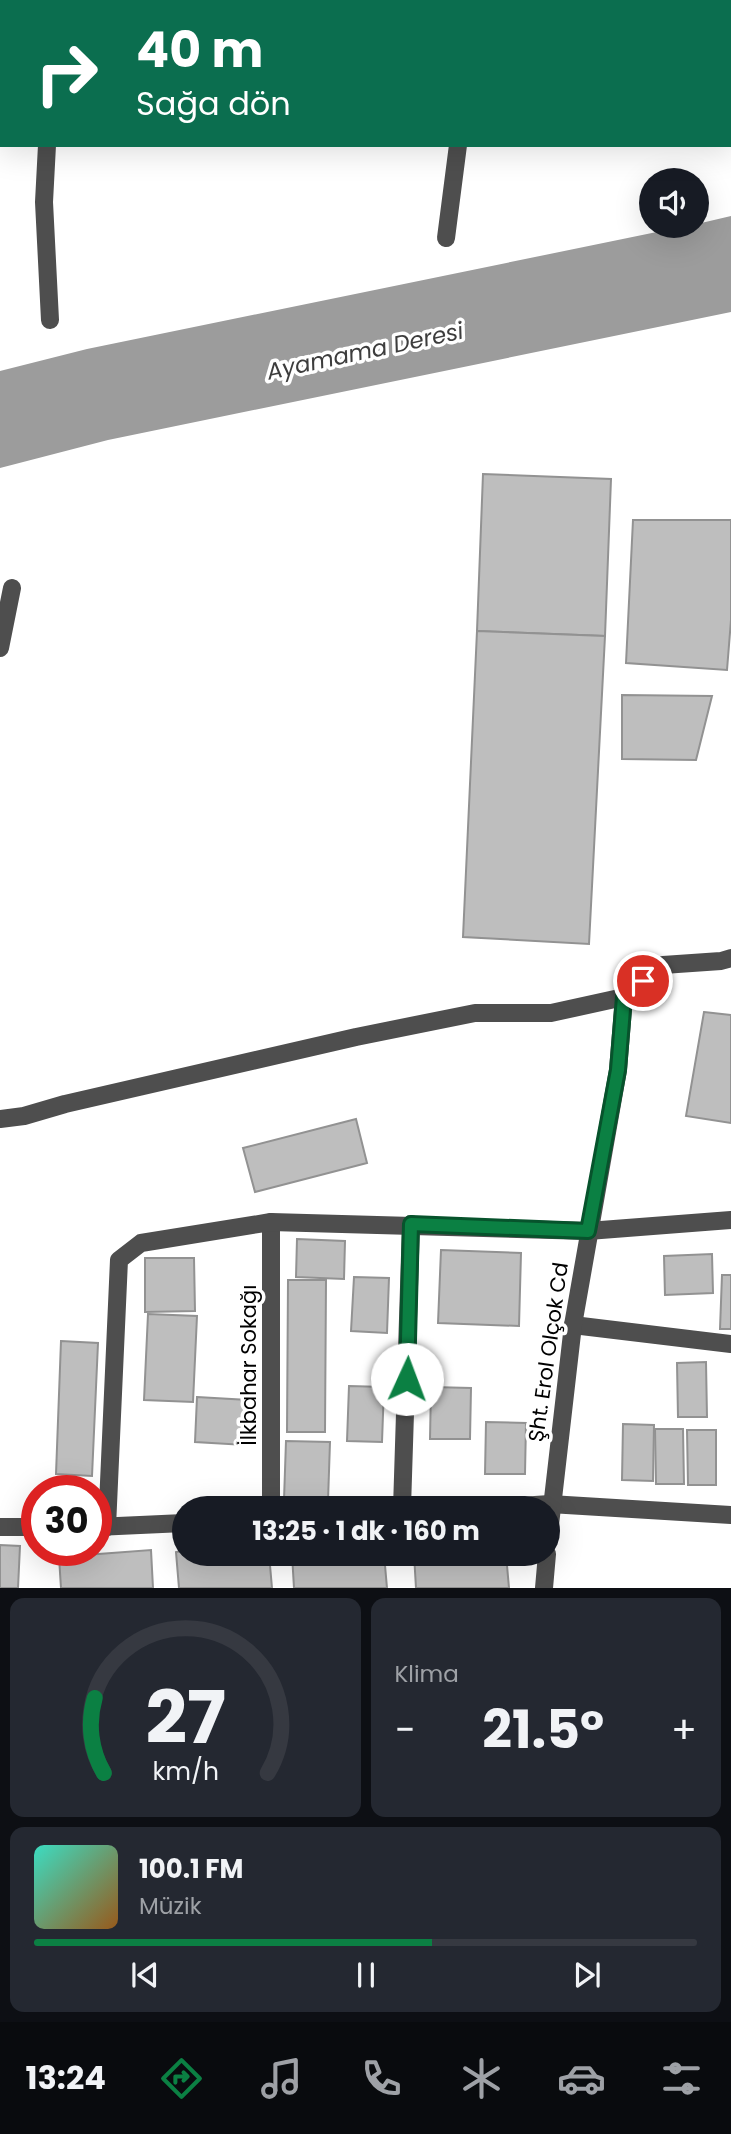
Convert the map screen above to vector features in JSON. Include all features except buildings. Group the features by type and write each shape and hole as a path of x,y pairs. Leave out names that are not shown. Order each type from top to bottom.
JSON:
{"street":[{"path":"47,147 44,202 50,320"},
{"path":"446,238 457,147"},
{"path":"0,648 12,588"},
{"path":"0,1119 24,1116 65,1104 475,1013 551,1013 624,997 663,965 731,958"},
{"name":"Şht. Erol Olçok Cd","path":"551,1496 573,1325 618,1070 624,997"},
{"path":"105,1475 119,1260 141,1243 271,1222 588,1231 731,1220"},
{"name":"İlkbahar Sokağı","path":"271,1222 271,1496"},
{"path":"402,1496 411,1224"},
{"path":"573,1325 731,1344"},
{"path":"560,1505 731,1515"},
{"path":"112,1527 172,1524"},
{"path":"0,1528 21,1527"},
{"path":"544,1588 546,1566"}],"water":[{"name":"Ayamama Deresi","path":"731,216 731,312 108,440 0,468 0,371 87,349 639,236 639,238 709,238 709,221"}],"route":[{"path":"407,1379 411,1224 588,1231 618,1070 624,997 643,981"}]}
